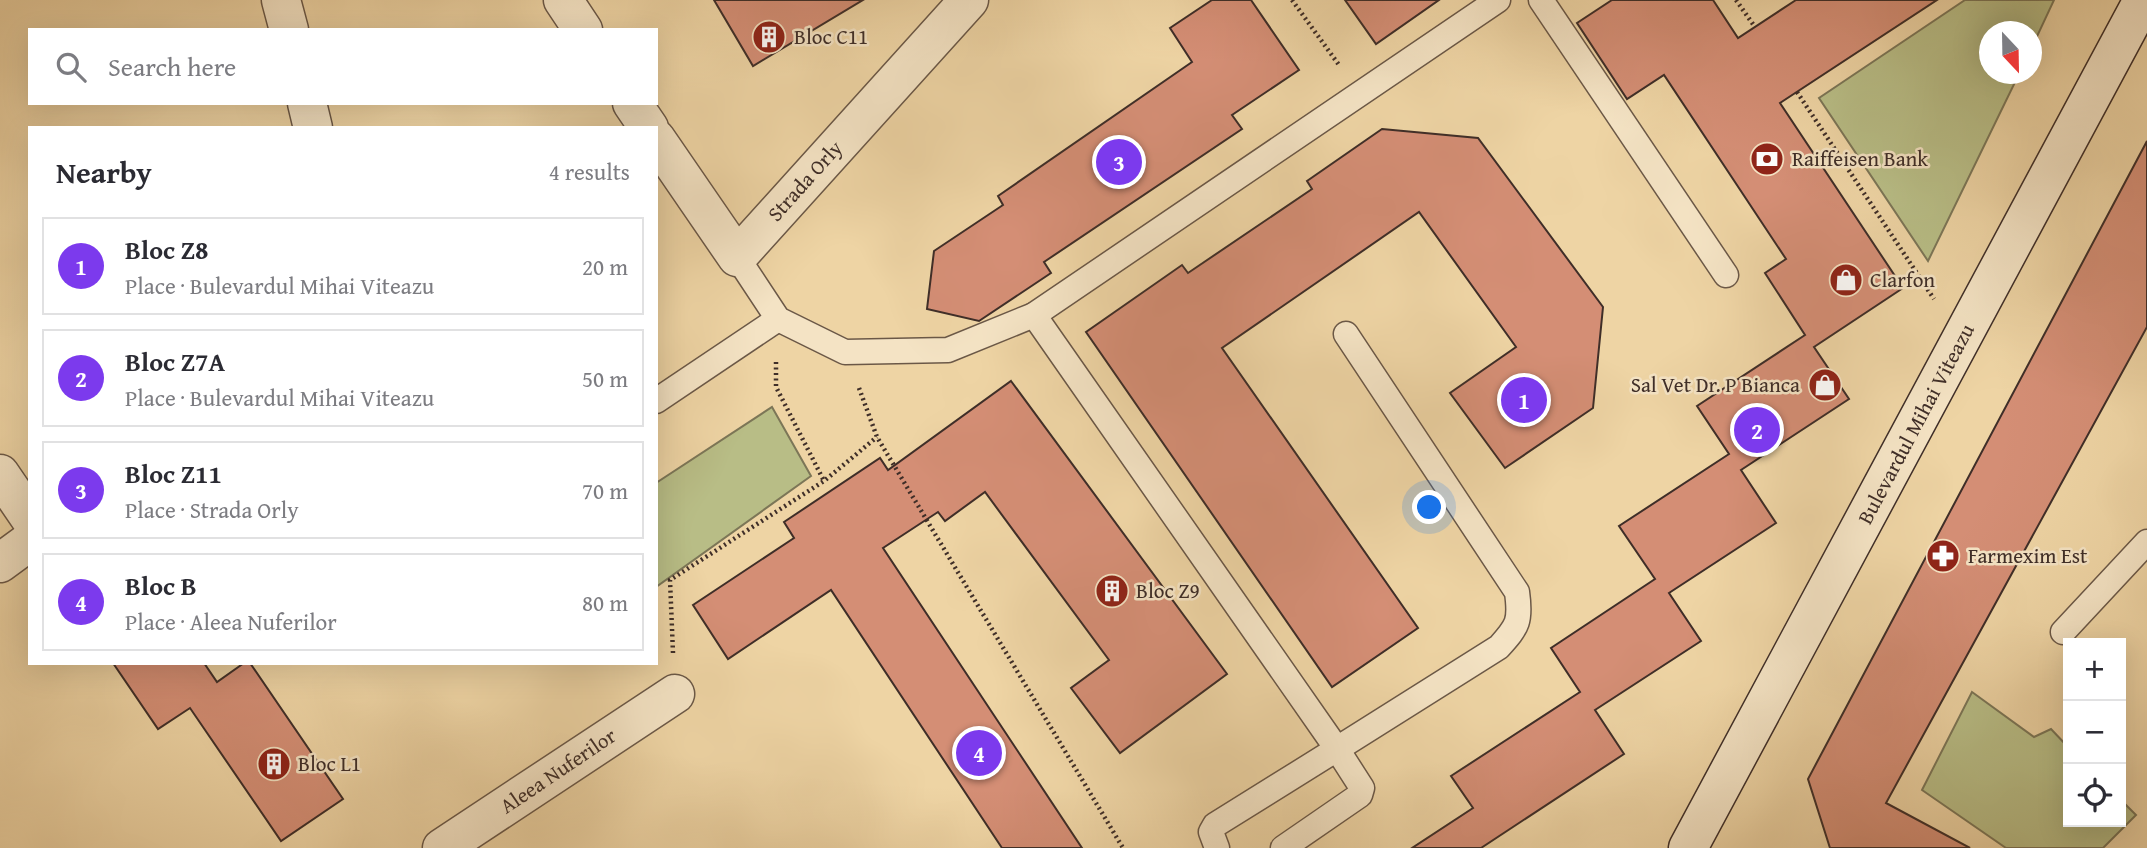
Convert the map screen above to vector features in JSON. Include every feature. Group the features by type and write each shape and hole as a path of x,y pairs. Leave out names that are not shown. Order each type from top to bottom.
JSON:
{"street":[{"path":"281,0 288,28"},
{"path":"564,0 582,28"},
{"name":"Strada Orly","path":"737,257 969,0"},
{"name":"Bulevardul Mihai Viteazu","path":"1688,848 2143,0"},
{"path":"307,105 313,126"},
{"path":"633,105 648,126"},
{"path":"658,142 737,257"},
{"path":"0,474 28,515"},
{"path":"0,562 28,542"},
{"name":"Aleea Nuferilor","path":"442,848 674,694"}],"lane":[{"path":"737,257 778,319 845,352 948,350 1034,314 1498,0"},
{"path":"1541,0 1727,275"},
{"path":"1034,314 1338,749 1362,788 1360,795 1283,848"},
{"path":"658,400 778,319"},
{"path":"1217,848 1212,832 1215,825 1499,647 1516,628 1519,609 1517,593 1346,334"},
{"path":"2063,632 2147,542"}],"path":[{"path":"1292,0 1360,94"},
{"path":"1736,0 1755,27"},
{"path":"1797,92 1961,341"},
{"path":"778,319 776,387 824,481"},
{"path":"845,352 877,437 1123,848"},
{"path":"674,694 670,580 824,481 877,437"}],"green space":[{"path":"1965,0 2054,0 2042,26 2042,21 1979,21 1979,84 2014,84 1928,261 1819,98"},
{"path":"772,407 811,476 658,586 658,482"},
{"path":"1972,692 2034,737 2051,729 2063,742 2063,827 2124,827 2103,848 2006,848 1922,790"},
{"path":"2126,805 2136,815 2126,825"}],"building":[{"name":"Bloc C11","path":"714,0 863,0 753,66"},
{"path":"1212,0 1251,0 1299,70 1232,115 1242,129 1044,262 1051,273 979,321 927,309 934,251 1003,205 998,196 1192,62 1170,28"},
{"path":"1345,0 1439,0 1376,44"},
{"path":"1612,0 1713,0 1738,38 1796,0 1937,0 1780,103 1903,288 1814,347 1849,399 1741,470 1776,523 1669,593 1701,641 1595,710 1624,754 1481,848 1412,848 1473,808 1451,776 1580,692 1551,648 1655,579 1619,526 1729,454 1697,406 1805,335 1765,273 1786,259 1664,75 1627,99 1577,23"},
{"path":"1382,129 1478,138 1603,307 1593,408 1505,468 1450,393 1516,347 1419,212 1222,348 1418,628 1332,687 1086,332 1182,265 1188,273 1312,189 1307,181"},
{"path":"2147,141 2147,327 1886,803 1970,848 1830,848 1808,779"},
{"path":"1011,381 1227,674 1120,753 1071,688 1109,660 985,492 945,521 938,512 883,548 1082,848 1002,848 831,590 728,659 693,605 794,538 784,522 880,458 888,470"},
{"name":"Bloc L1","path":"114,665 205,665 217,682 241,665 251,665 343,799 281,841 190,708 158,729"}],"place":[{"name":"Bloc C11","path":"769,37"},
{"name":"Raiffeisen Bank","path":"1767,159"},
{"name":"Bloc Z11","path":"1119,162"},
{"name":"Clarfon","path":"1846,280"},
{"name":"Sal Vet Dr. P Bianca","path":"1825,385"},
{"name":"Bloc Z8","path":"1524,400"},
{"name":"Bloc Z7A","path":"1757,430"},
{"name":"Farmexim Est","path":"1943,556"},
{"name":"Bloc Z9","path":"1112,591"},
{"name":"Bloc B","path":"979,753"},
{"name":"Bloc L1","path":"274,764"}]}
